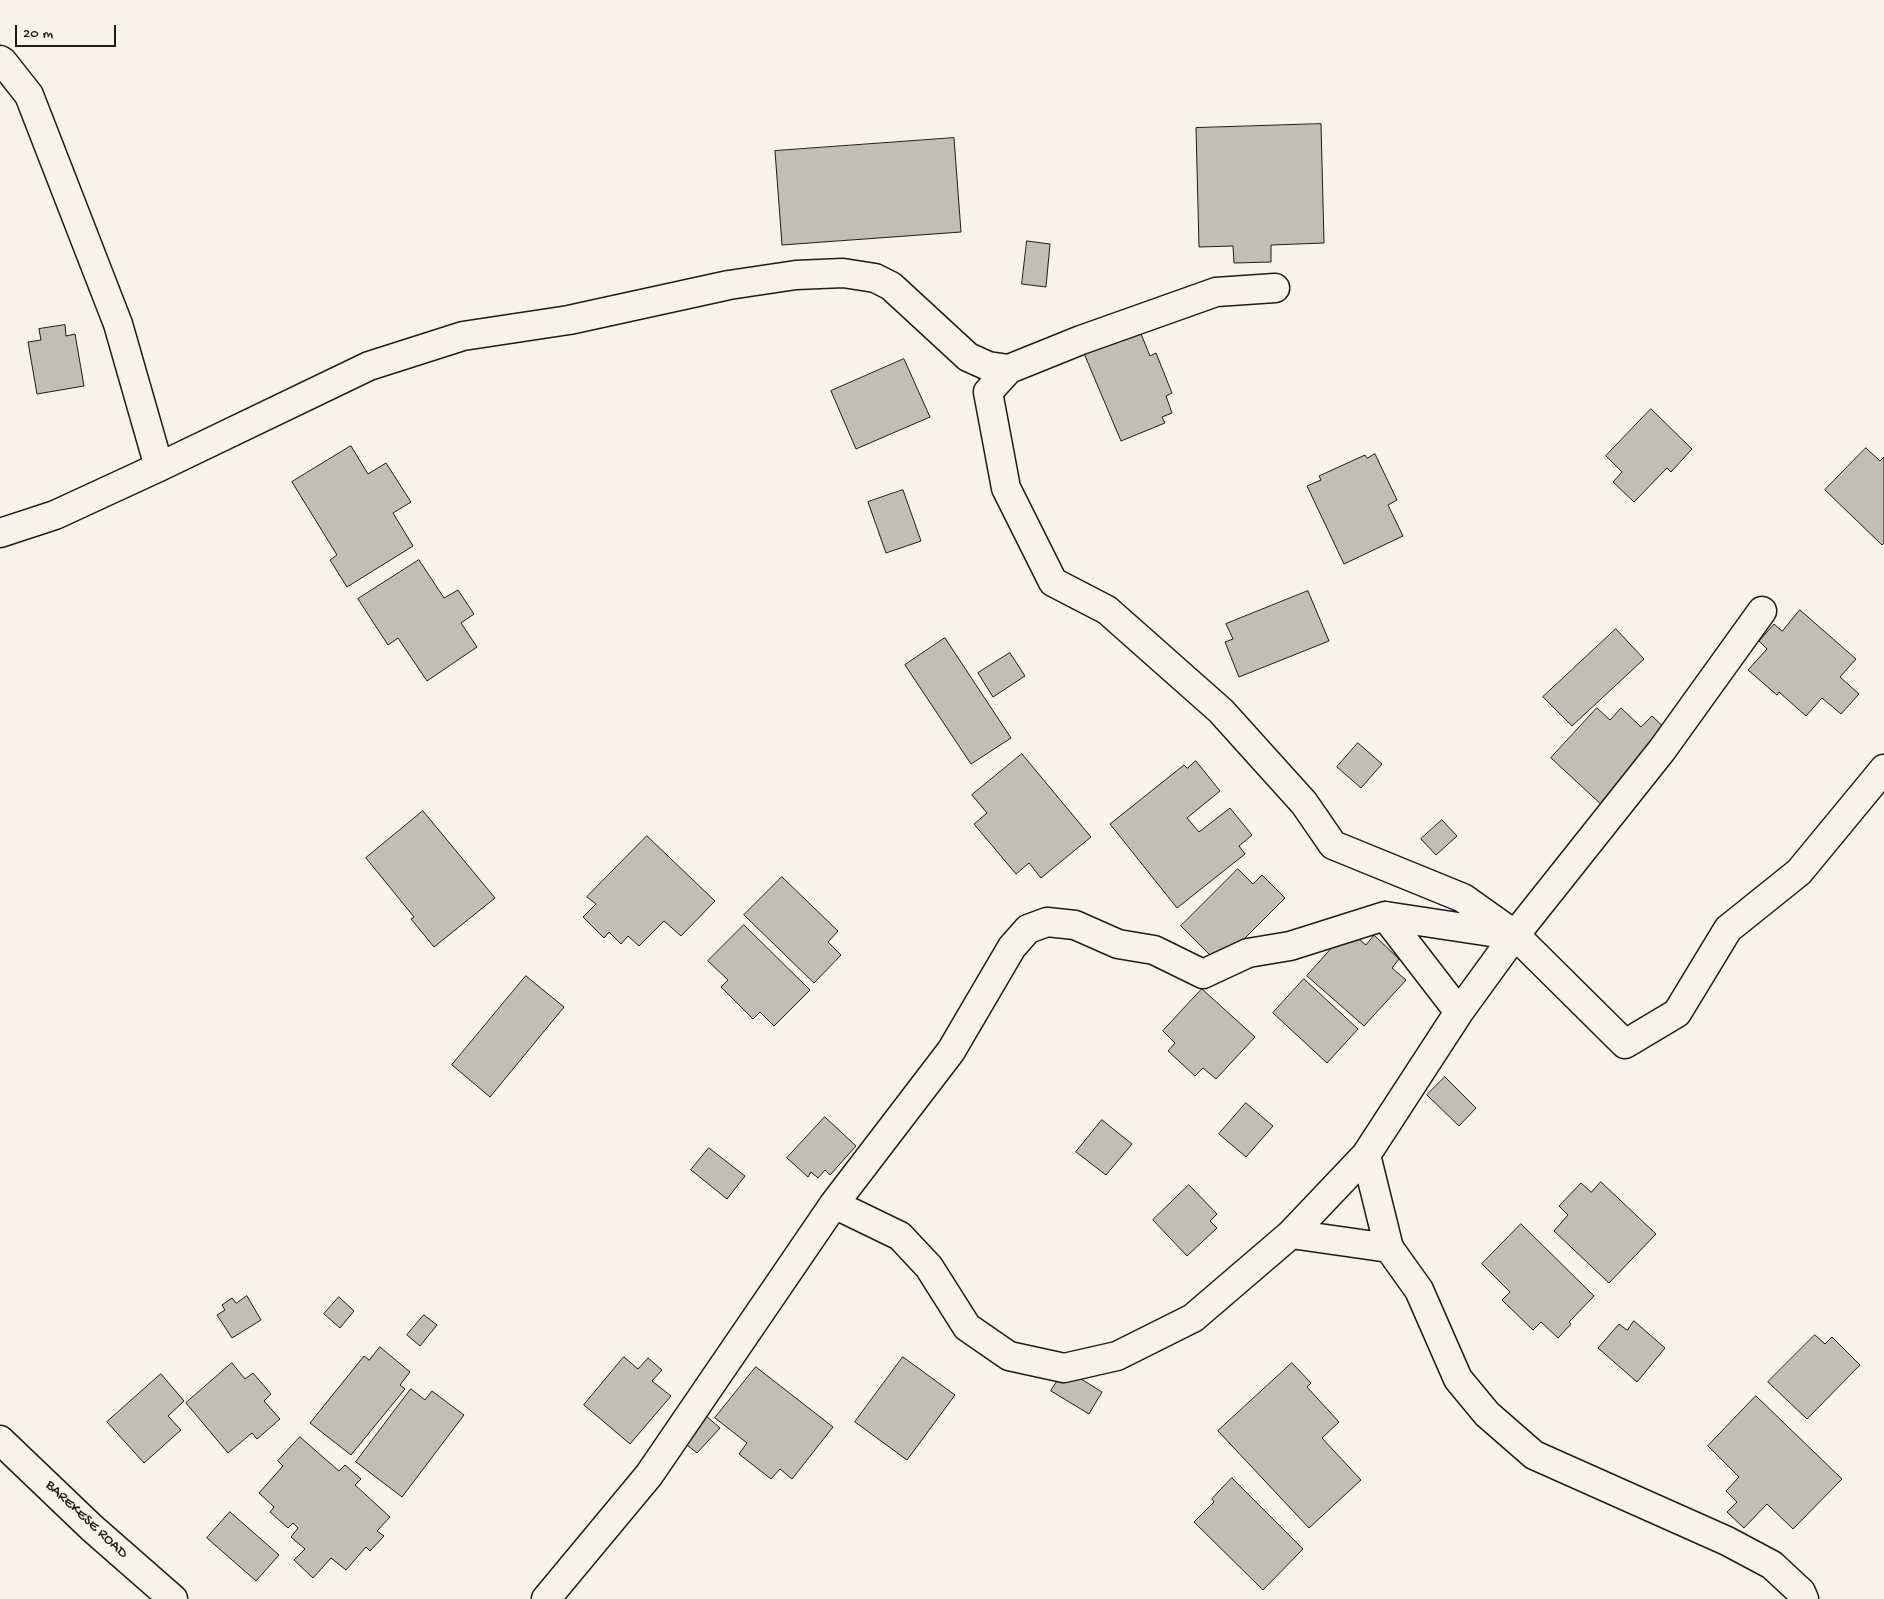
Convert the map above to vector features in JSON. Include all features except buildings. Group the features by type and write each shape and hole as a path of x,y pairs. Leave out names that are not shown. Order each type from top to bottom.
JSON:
{"street":[{"path":"0,60 29,95 33,104 118,324 160,468"},
{"path":"0,533 55,514 160,468 369,366 463,336 569,320 729,285 796,275 843,273 875,278 898,292 968,357 988,366 1009,369"},
{"path":"1274,288 1216,292 1081,340 1009,369 988,392 1006,488 1053,582 1107,610 1221,711 1304,803 1333,845 1463,898 1515,935 1625,1044 1677,1013 1728,929 1799,872 1884,769"},
{"path":"834,1204 900,1236 930,1267 968,1327 1009,1356 1064,1368 1117,1356 1193,1318 1291,1234 1366,1155 1460,1012 1515,935 1662,750 1762,611"},
{"path":"546,1599 649,1475 834,1204 951,1051 1012,947 1028,929 1048,922 1075,925 1118,944 1154,950 1203,974 1248,953 1290,946 1384,916 1515,935"},
{"path":"1384,916 1460,1012"},
{"path":"1366,1155 1389,1248 1419,1290 1458,1379 1487,1414 1534,1455 1727,1541 1772,1565 1801,1592 1804,1599"},
{"path":"1291,1234 1389,1248"},
{"name":"BAREKESE ROAD","path":"0,1440 92,1528 173,1599"}]}
